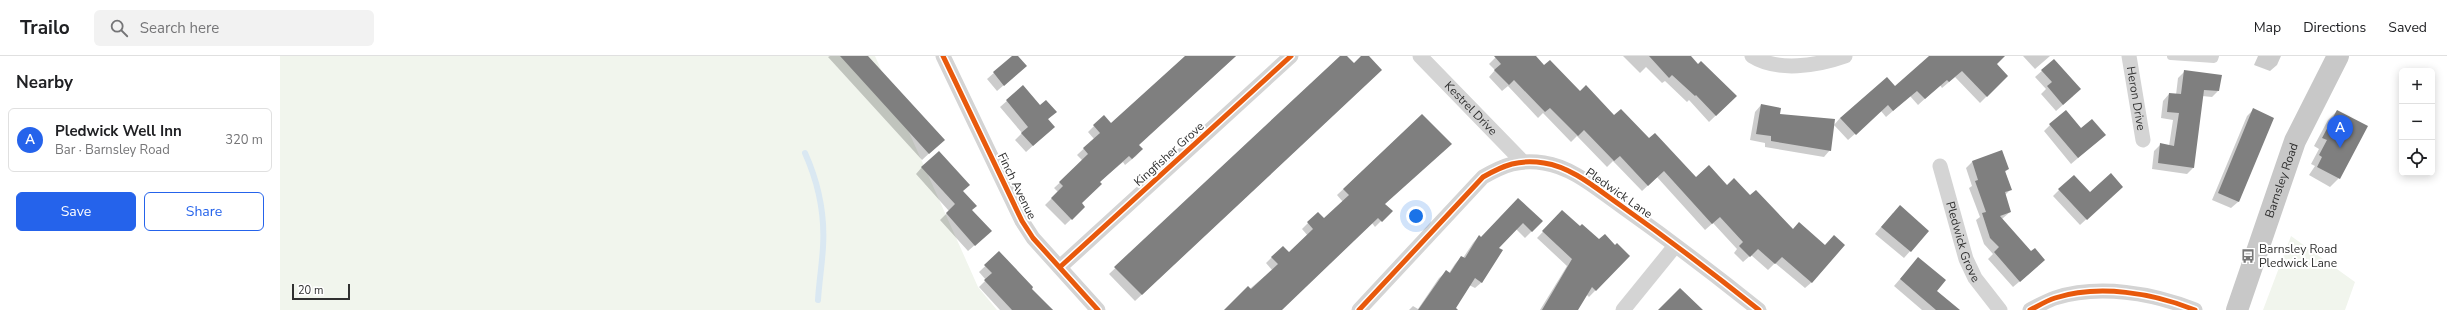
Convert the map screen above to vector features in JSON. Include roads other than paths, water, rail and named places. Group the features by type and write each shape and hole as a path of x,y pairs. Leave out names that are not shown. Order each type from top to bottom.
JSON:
{"main road":[{"name":"Barnsley Road","path":"2237,310 2296,141 2338,56"}],"street":[{"name":"Finch Avenue","path":"943,56 1022,221 1033,238 1098,310"},
{"name":"Kingfisher Grove","path":"1060,267 1291,56"},
{"path":"1752,56 1762,63 1778,66 1812,63 1845,56"},
{"name":"Heron Drive","path":"2129,56 2143,140"},
{"name":"Kestrel Drive","path":"1429,59 1522,161"},
{"name":"Pledwick Lane","path":"1360,310 1483,177 1504,165 1522,161 1550,164 1562,168 1585,180 1676,246 1759,310"},
{"name":"Pledwick Grove","path":"1940,166 1966,259 1975,278 2000,310"},
{"path":"1623,310 1676,246"},
{"path":"2030,310 2055,298 2082,293 2118,291 2159,298 2195,310"}],"lane":[{"path":"2171,56 2214,59 2215,56"}],"waterway":[{"path":"805,153 814,175 822,211 823,247 818,300"}],"place":[{"name":"Pledwick Well Inn","path":"2340,148"},
{"name":"Barnsley Road Pledwick Lane","path":"2248,256"}]}
